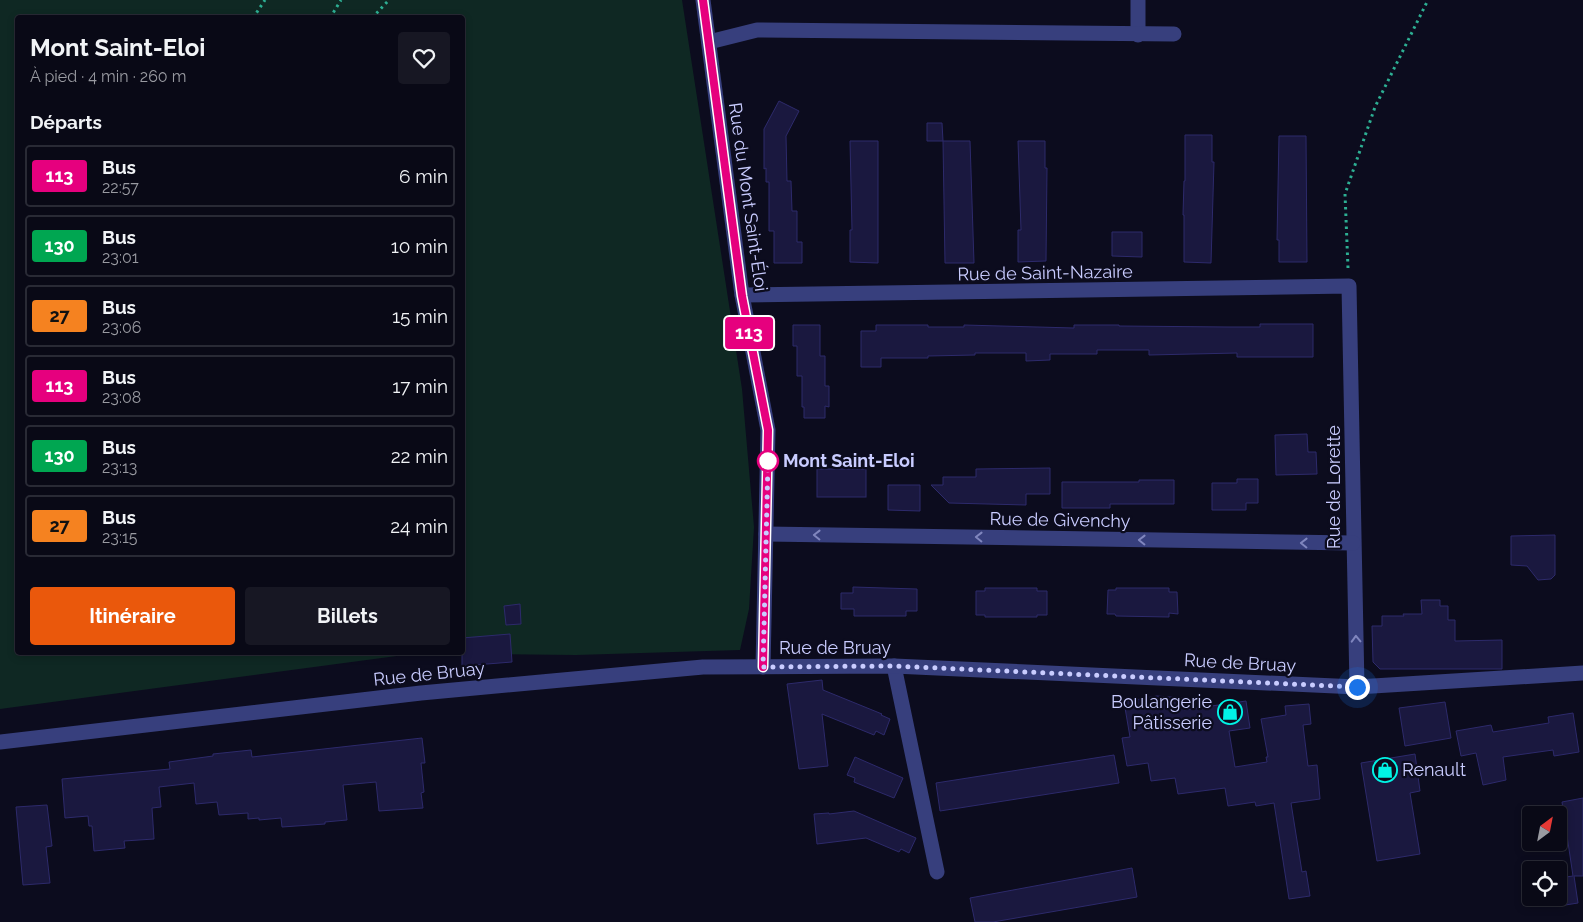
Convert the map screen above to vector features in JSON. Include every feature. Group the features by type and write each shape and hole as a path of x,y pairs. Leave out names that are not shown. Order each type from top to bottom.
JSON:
{"street":[{"name":"Rue du Mont Saint-Éloi","path":"703,0 742,296 768,430 763,667"},
{"path":"1138,0 1138,35"},
{"path":"709,42 757,30 1174,34"},
{"name":"Rue de Saint-Nazaire","path":"742,296 1349,286"},
{"name":"Rue de Lorette","path":"1349,286 1357,687"},
{"name":"Rue de Givenchy","path":"766,534 1353,543"},
{"path":"894,666 938,872"},
{"name":"Rue de Bruay","path":"0,742 422,693 702,667 894,666 1357,687 1583,673"}],"path":[{"path":"255,15 266,0"},
{"path":"332,15 341,0"},
{"path":"375,15 389,0"},
{"path":"1349,286 1345,194 1375,107 1428,0"}],"green space":[{"path":"0,0 682,0 742,389 754,527 749,609 740,650 576,655 465,654 465,15 15,15 15,655 404,655 0,709"}],"building":[{"path":"779,101 799,111 786,136 787,181 791,181 792,211 797,211 797,242 802,242 802,263 774,263 774,231 769,231 769,182 766,182 766,168 764,169 764,129"},
{"path":"927,123 942,123 943,141 927,141"},
{"path":"1185,135 1212,135 1212,162 1214,162 1211,263 1184,262"},
{"path":"1279,136 1306,136 1307,262 1279,262 1279,240 1277,240"},
{"path":"850,141 878,141 878,263 850,262 850,230 852,230"},
{"path":"943,141 970,141 974,263 945,263"},
{"path":"1018,141 1045,141 1045,168 1047,168 1046,261 1018,262 1018,230 1021,230"},
{"path":"1112,232 1142,232 1142,257 1112,256"},
{"path":"1260,324 1313,324 1313,357 1237,357 1237,353 1149,355 1149,350 1097,350 1097,354 1050,354 1050,360 1026,361 1026,353 975,353 975,355 928,356 928,358 881,358 881,367 861,367 861,331 876,331 876,325 1074,328 1074,325 1260,327"},
{"path":"793,325 820,325 820,356 825,356 825,386 829,386 829,407 825,406 825,418 804,418 802,376 797,376 797,346 793,346"},
{"path":"1307,434 1308,452 1316,452 1317,474 1276,475 1275,435"},
{"path":"1050,468 1050,494 1026,494 1026,505 949,503 931,485 943,485 943,477 976,477 976,469"},
{"path":"817,469 866,469 866,497 817,497"},
{"path":"1237,479 1258,479 1258,503 1246,503 1246,510 1212,510 1212,483 1237,483"},
{"path":"1139,480 1174,480 1174,504 1110,504 1110,508 1062,508 1062,482 1139,482"},
{"path":"888,485 920,485 920,511 888,510"},
{"path":"1555,535 1555,575 1551,579 1538,580 1527,566 1511,565 1511,536"},
{"path":"853,587 917,589 917,611 906,611 906,616 854,616 854,609 841,609 841,593 853,593"},
{"path":"985,588 1037,588 1037,591 1047,591 1047,615 1037,615 1037,617 985,617 985,615 976,615 976,591 985,591"},
{"path":"1116,588 1169,588 1169,592 1177,592 1178,614 1169,613 1169,617 1116,616 1115,614 1107,614 1108,590 1116,590"},
{"path":"1421,600 1440,600 1440,606 1448,606 1448,620 1455,620 1455,641 1502,640 1502,669 1380,669 1373,662 1372,626 1382,626 1382,616 1422,614"},
{"path":"520,604 521,624 506,625 504,606"},
{"path":"510,634 512,662 462,666 462,655 465,655 465,638"},
{"path":"822,680 823,690 890,719 884,735 876,731 874,735 822,714 828,766 799,769 787,684"},
{"path":"1157,696 1182,698 1184,710 1246,701 1250,728 1229,731 1235,767 1267,762 1266,757 1268,757 1261,719 1286,715 1285,706 1309,704 1311,724 1303,725 1308,766 1317,765 1320,799 1291,803 1302,872 1306,871 1310,896 1289,899 1274,803 1256,806 1255,802 1228,806 1225,788 1178,794 1175,778 1151,781 1148,763 1127,766 1122,738 1130,737 1124,702"},
{"path":"1445,702 1451,738 1405,746 1399,708"},
{"path":"1573,713 1579,752 1554,756 1553,750 1503,757 1506,780 1483,785 1476,753 1461,756 1456,731 1491,725 1493,732 1549,723 1548,717"},
{"path":"422,738 425,763 421,763 424,792 421,793 423,808 379,811 376,782 343,785 347,820 325,822 325,824 282,827 281,818 248,819 248,813 219,815 217,802 196,804 194,783 159,787 161,807 152,808 154,839 124,841 125,848 94,851 92,826 89,826 88,816 65,818 62,779 170,769 169,762 213,756 213,754 251,750 252,757"},
{"path":"1415,754 1420,791 1410,793 1420,854 1377,861 1361,763"},
{"path":"1114,755 1119,783 940,811 936,783"},
{"path":"855,757 903,778 894,798 854,782 855,778 847,775"},
{"path":"1583,798 1583,876 1574,876 1578,903 1567,905 1567,877 1573,876 1568,842 1568,806 1563,806 1562,802"},
{"path":"47,805 52,846 46,847 50,883 23,885 16,807"},
{"path":"854,811 916,838 909,853 901,849 899,852 866,838 817,844 814,814"},
{"path":"1132,868 1137,897 993,922 975,922 970,898"}],"bus line":[{"name":"113","path":"703,0 742,296 768,430 763,667"}],"place":[{"name":"Mont Saint-Eloi","path":"768,461"},
{"name":"Boulangerie Pâtisserie","path":"1230,712"},
{"name":"Renault","path":"1385,770"}],"route":[{"path":"768,461 763,667 894,666 1357,687"}]}
